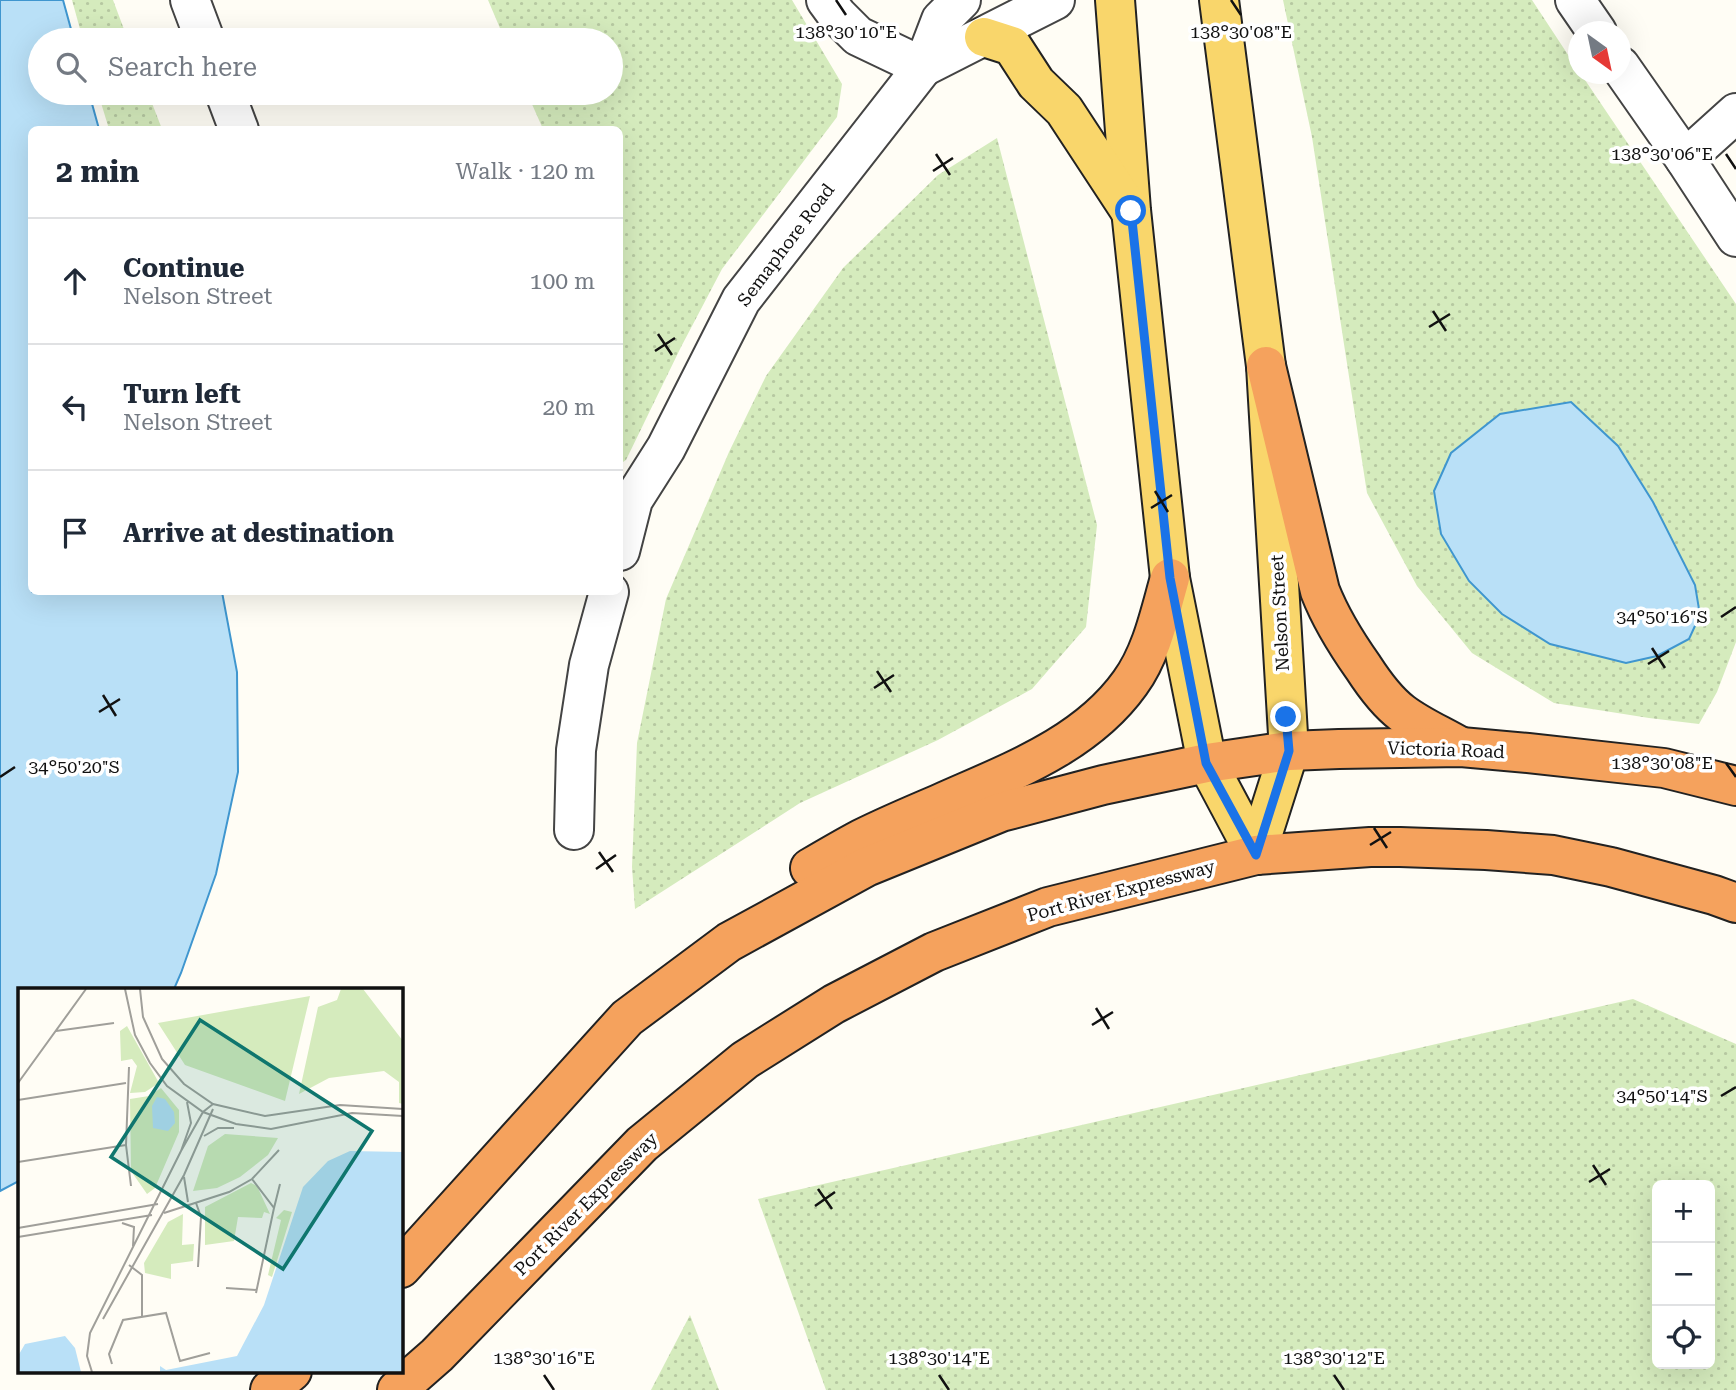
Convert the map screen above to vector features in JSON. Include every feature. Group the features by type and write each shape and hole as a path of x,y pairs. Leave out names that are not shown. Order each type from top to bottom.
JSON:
{"highway":[{"path":"1266,366 1320,591 1329,614 1351,650 1387,699 1402,713 1461,747"},
{"path":"402,1267 627,1018 671,961 715,921 862,838 1007,774 1072,739 1110,707 1131,682 1142,663 1170,578"},
{"name":"Victoria Road","path":"627,1018 729,942 866,867 1001,812 1103,785 1206,763 1289,751 1461,747 1664,768 1736,786"},
{"path":"1256,855 1400,847 1553,855 1611,867 1736,903"},
{"name":"Port River Expressway","path":"397,1390 437,1355 642,1144 745,1060 822,1011 934,952 1048,908 1256,855"},
{"path":"270,1390 291,1372"}],"main road":[{"path":"1115,0 1131,211 1170,578 1206,763 1256,855"},
{"name":"Nelson Street","path":"1219,0 1266,366 1289,751 1256,855"},
{"path":"984,37 1012,46 1036,83 1064,110 1131,211"}],"street":[{"path":"190,0 200,28"},
{"path":"826,0 858,36 923,67"},
{"name":"Semaphore Road","path":"623,526 626,501 666,447 741,300 923,67 941,20 961,0"},
{"name":"Semaphore Road","path":"923,67 1055,0"},
{"path":"1575,0 1589,21"},
{"path":"1631,82 1736,237"},
{"path":"1685,159 1736,113"},
{"path":"574,830 576,750 589,666 608,595"}],"green space":[{"path":"72,0 113,0 124,28 80,28"},
{"path":"488,0 792,0 842,84 837,117 722,269 623,462 623,126 542,126 532,105 623,105 623,28 500,28"},
{"path":"1283,0 1532,0 1568,55 1568,84 1588,84 1736,304 1736,642 1717,692 1699,724 1554,703 1472,653 1417,586 1367,493 1312,137"},
{"path":"102,105 153,105 161,126 108,126"},
{"path":"997,138 1097,525 1086,627 1032,689 938,740 800,803 635,909 632,867 637,743 666,599 729,452 766,376 843,268 938,175"},
{"path":"1633,999 1736,1044 1736,1390 826,1390 758,1199"},
{"path":"690,1315 719,1390 651,1390"}],"water":[{"path":"0,0 63,0 71,28 28,28 28,105 92,105 98,126 28,126 28,595 223,595 237,672 238,772 216,874 174,988 18,988 18,1182 0,1191"},
{"path":"1571,402 1618,446 1653,502 1695,585 1700,615 1689,639 1657,656 1626,663 1550,644 1502,614 1469,581 1441,534 1434,491 1451,453 1500,414"}],"route":[{"path":"1131,211 1170,578 1206,763 1256,855 1289,751 1286,717"}]}
